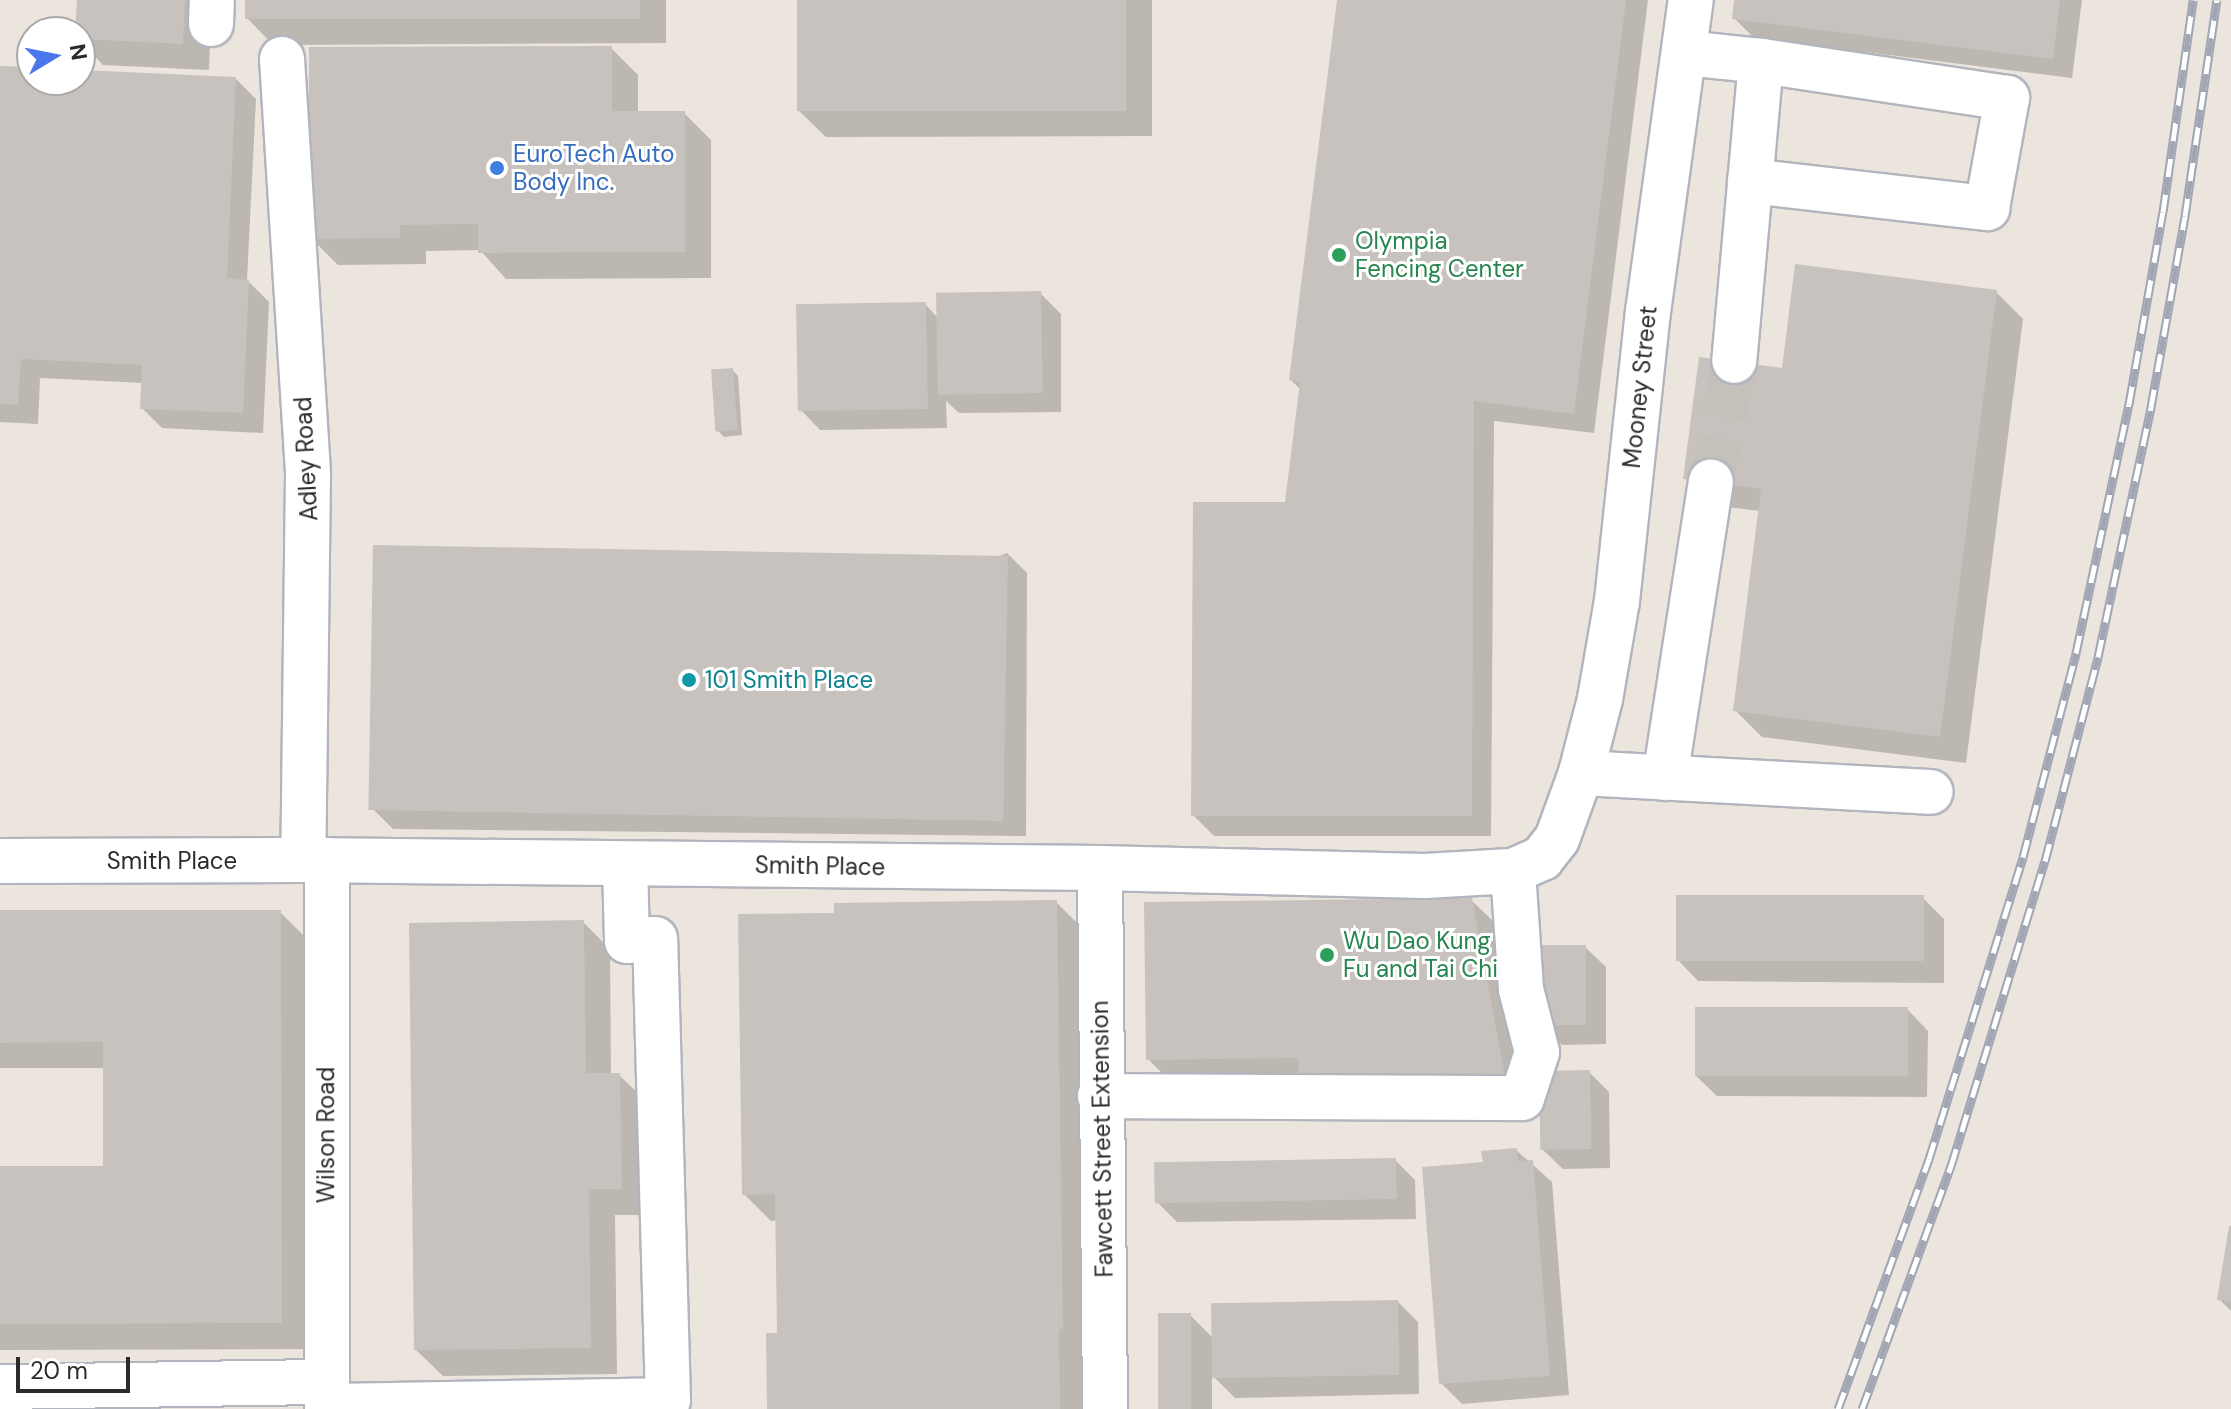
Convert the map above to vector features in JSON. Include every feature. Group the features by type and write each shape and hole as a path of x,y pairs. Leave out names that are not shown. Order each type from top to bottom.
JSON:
{"street":[{"name":"Mooney Street","path":"1581,773 1600,699 1617,601 1648,312 1691,0"},
{"path":"1684,53 1761,61 2007,98 1987,208 1750,181"},
{"name":"Adley Road","path":"282,59 310,533 315,860"},
{"path":"1734,361 1761,61"},
{"path":"1665,778 1711,482"},
{"path":"1581,773 1930,792"},
{"name":"Smith Place","path":"0,861 315,860 1100,868 1425,876 1513,871 1542,858 1557,839 1581,773"},
{"name":"Wilson Road","path":"315,860 326,1399"},
{"path":"0,1387 326,1399 668,1400 655,939 627,941 625,864"},
{"name":"Fawcett Street Extension","path":"1100,868 1105,1409"},
{"path":"1100,1096 1522,1098 1537,1052 1521,989 1513,871"}],"building":[{"path":"77,0 185,0 183,44 96,40 96,16 76,16"},
{"path":"245,0 640,0 640,19 245,19"},
{"path":"797,0 1126,0 1126,111 797,111"},
{"path":"1337,0 1626,0 1574,414 1474,401 1472,816 1191,816 1193,502 1285,502 1300,382 1289,380"},
{"path":"1734,0 2060,0 2053,59 1732,19"},
{"name":"EuroTech Auto Body Inc.","path":"612,46 612,111 685,111 685,252 478,253 478,224 400,225 400,238 309,239 309,47"},
{"path":"0,66 16,66 16,96 96,96 96,71 236,77 227,278 249,280 243,413 140,409 142,365 21,359 18,405 0,404"},
{"path":"1795,264 1997,290 1940,737 1733,711 1761,489 1683,479 1699,357 1782,368"},
{"path":"1041,291 1043,393 938,395 936,293"},
{"path":"926,302 928,409 798,411 796,304"},
{"path":"733,368 737,430 715,431 711,370"},
{"name":"101 Smith Place","path":"373,545 1008,556 1003,821 368,810"},
{"path":"1676,895 1924,895 1924,961 1676,961"},
{"path":"1472,898 1506,1082 1299,1085 1298,1058 1146,1060 1144,902"},
{"path":"1057,900 1063,1329 1059,1329 1060,1409 767,1409 766,1333 777,1333 775,1194 742,1195 738,914 834,913 834,903"},
{"path":"0,910 281,910 282,1323 0,1324 0,1166 103,1166 103,1042 0,1043"},
{"path":"584,920 586,1073 620,1073 622,1189 589,1189 591,1348 414,1350 409,923"},
{"path":"1538,945 1586,945 1586,1025 1538,1025"},
{"path":"1695,1007 1908,1007 1908,1076 1695,1076"},
{"path":"1590,1070 1591,1149 1540,1150 1539,1071"},
{"path":"1517,1148 1518,1161 1533,1160 1550,1376 1439,1384 1422,1167 1483,1162 1481,1151"},
{"path":"1396,1158 1397,1199 1155,1203 1154,1162"},
{"path":"2231,1226 2231,1302 2217,1300"},
{"path":"1398,1300 1399,1375 1212,1378 1211,1303"},
{"path":"1158,1313 1191,1313 1191,1409 1158,1409"}],"tunnel":[{"path":"1711,482 1734,361"}],"railway":[{"path":"1838,1409 1929,1159 2023,857 2076,653 2129,404 2163,212 2193,0"},
{"path":"1862,1409 1951,1166 2045,861 2098,657 2151,407 2185,216 2217,0"}],"place":[{"name":"EuroTech Auto Body Inc.","path":"497,168"},
{"name":"Olympia Fencing Center","path":"1339,255"},
{"name":"101 Smith Place","path":"689,680"},
{"name":"Wu Dao Kung Fu and Tai Chi","path":"1327,955"}]}
